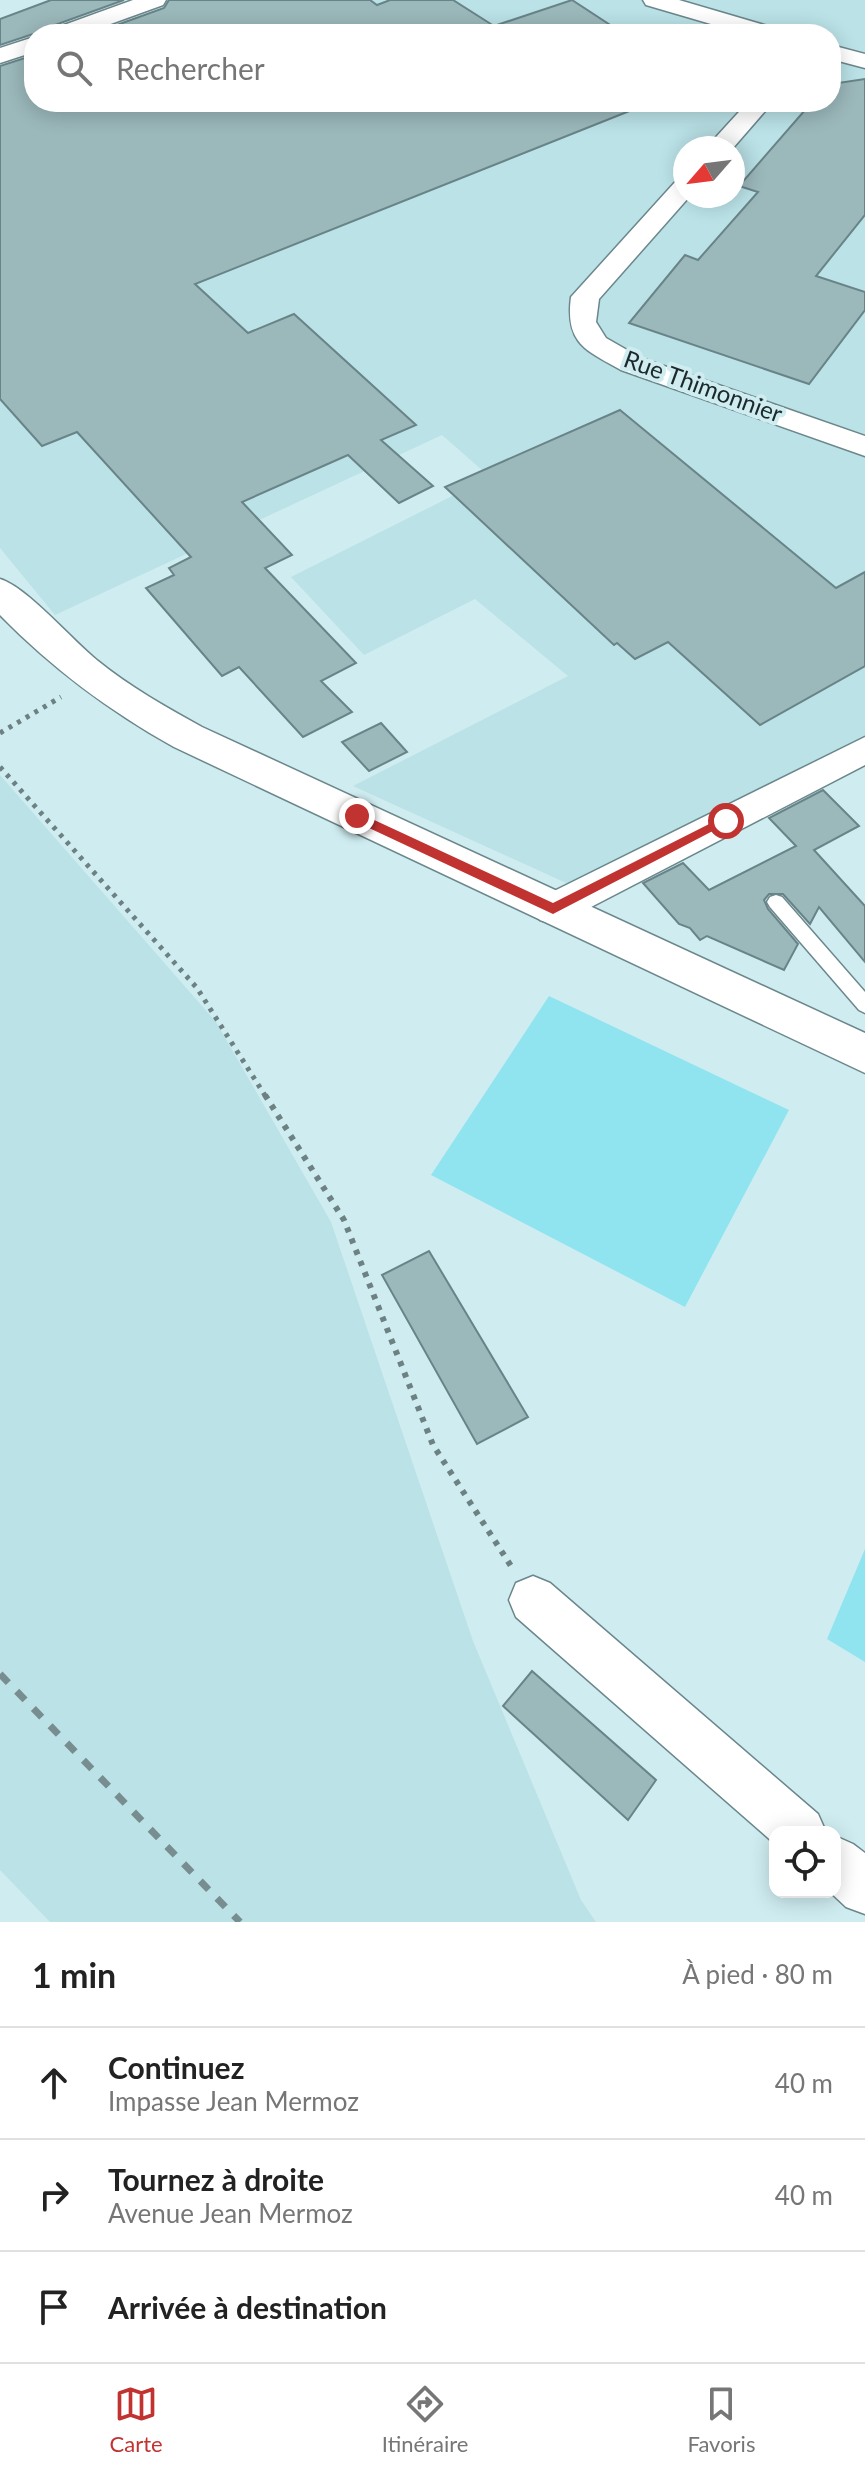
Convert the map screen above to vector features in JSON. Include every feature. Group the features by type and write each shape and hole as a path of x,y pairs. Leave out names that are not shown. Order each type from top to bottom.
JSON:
{"main road":[{"path":"0,592 50,643 118,697 188,737 865,1054"}],"street":[{"path":"89,24 155,0"},
{"path":"654,0 736,24"},
{"path":"0,56 24,48"},
{"path":"841,55 865,61"},
{"path":"730,136 752,112"},
{"name":"Rue Thimonnier","path":"673,199 585,297 582,322 595,344 631,364 865,446"},
{"path":"553,909 865,750"},
{"path":"533,1600 793,1826"},
{"path":"841,1867 865,1888"}],"lane":[{"path":"776,902 865,1005"}],"path":[{"path":"0,733 94,678"},
{"path":"0,767 205,1001 344,1220 433,1445 533,1600"}],"shaded area":[{"path":"285,0 865,0 865,750 586,892 353,786 568,676 475,599 364,655 291,577 490,477 442,435 55,615 0,548 0,145 90,112 841,112 841,24 281,24"},
{"path":"0,775 216,1022 331,1222 473,1641 581,1900 596,1922 50,1922 0,1870"},
{"path":"549,996 789,1110 685,1307 431,1175"},
{"path":"865,1549 865,1662 827,1639"}],"building":[{"path":"51,0 124,0 58,24 24,24 24,37 0,45 0,19"},
{"path":"169,0 370,0 377,5 390,0 453,0 491,24 120,24 164,8"},
{"path":"572,0 609,24 500,24"},
{"path":"24,58 24,112 627,112 195,284 248,333 294,314 416,425 381,440 433,486 399,503 348,455 242,502 292,555 265,568 356,663 321,681 352,712 303,737 239,667 222,676 146,588 174,575 169,568 191,557 77,432 42,446 0,399 0,66"},
{"path":"865,79 865,215 816,276 865,292 865,310 809,384 629,323 685,255 698,260 745,208 758,192 745,188 745,179 803,112 841,112 841,83"},
{"path":"620,410 836,588 865,572 865,666 760,725 668,642 635,659 617,643 614,645 445,487"},
{"path":"381,723 407,752 369,771 342,742"},
{"path":"823,790 859,826 814,850 865,906 865,962 819,907 810,924 783,894 769,894 764,900 798,944 784,970 707,936 700,940 690,928 679,924 643,883 683,863 709,890 796,846 769,818"},
{"path":"429,1251 528,1417 477,1444 382,1275"},
{"path":"532,1671 656,1780 628,1820 503,1706"}],"railway":[{"path":"0,1674 240,1922"}],"route":[{"path":"357,816 553,909 726,821"}]}
